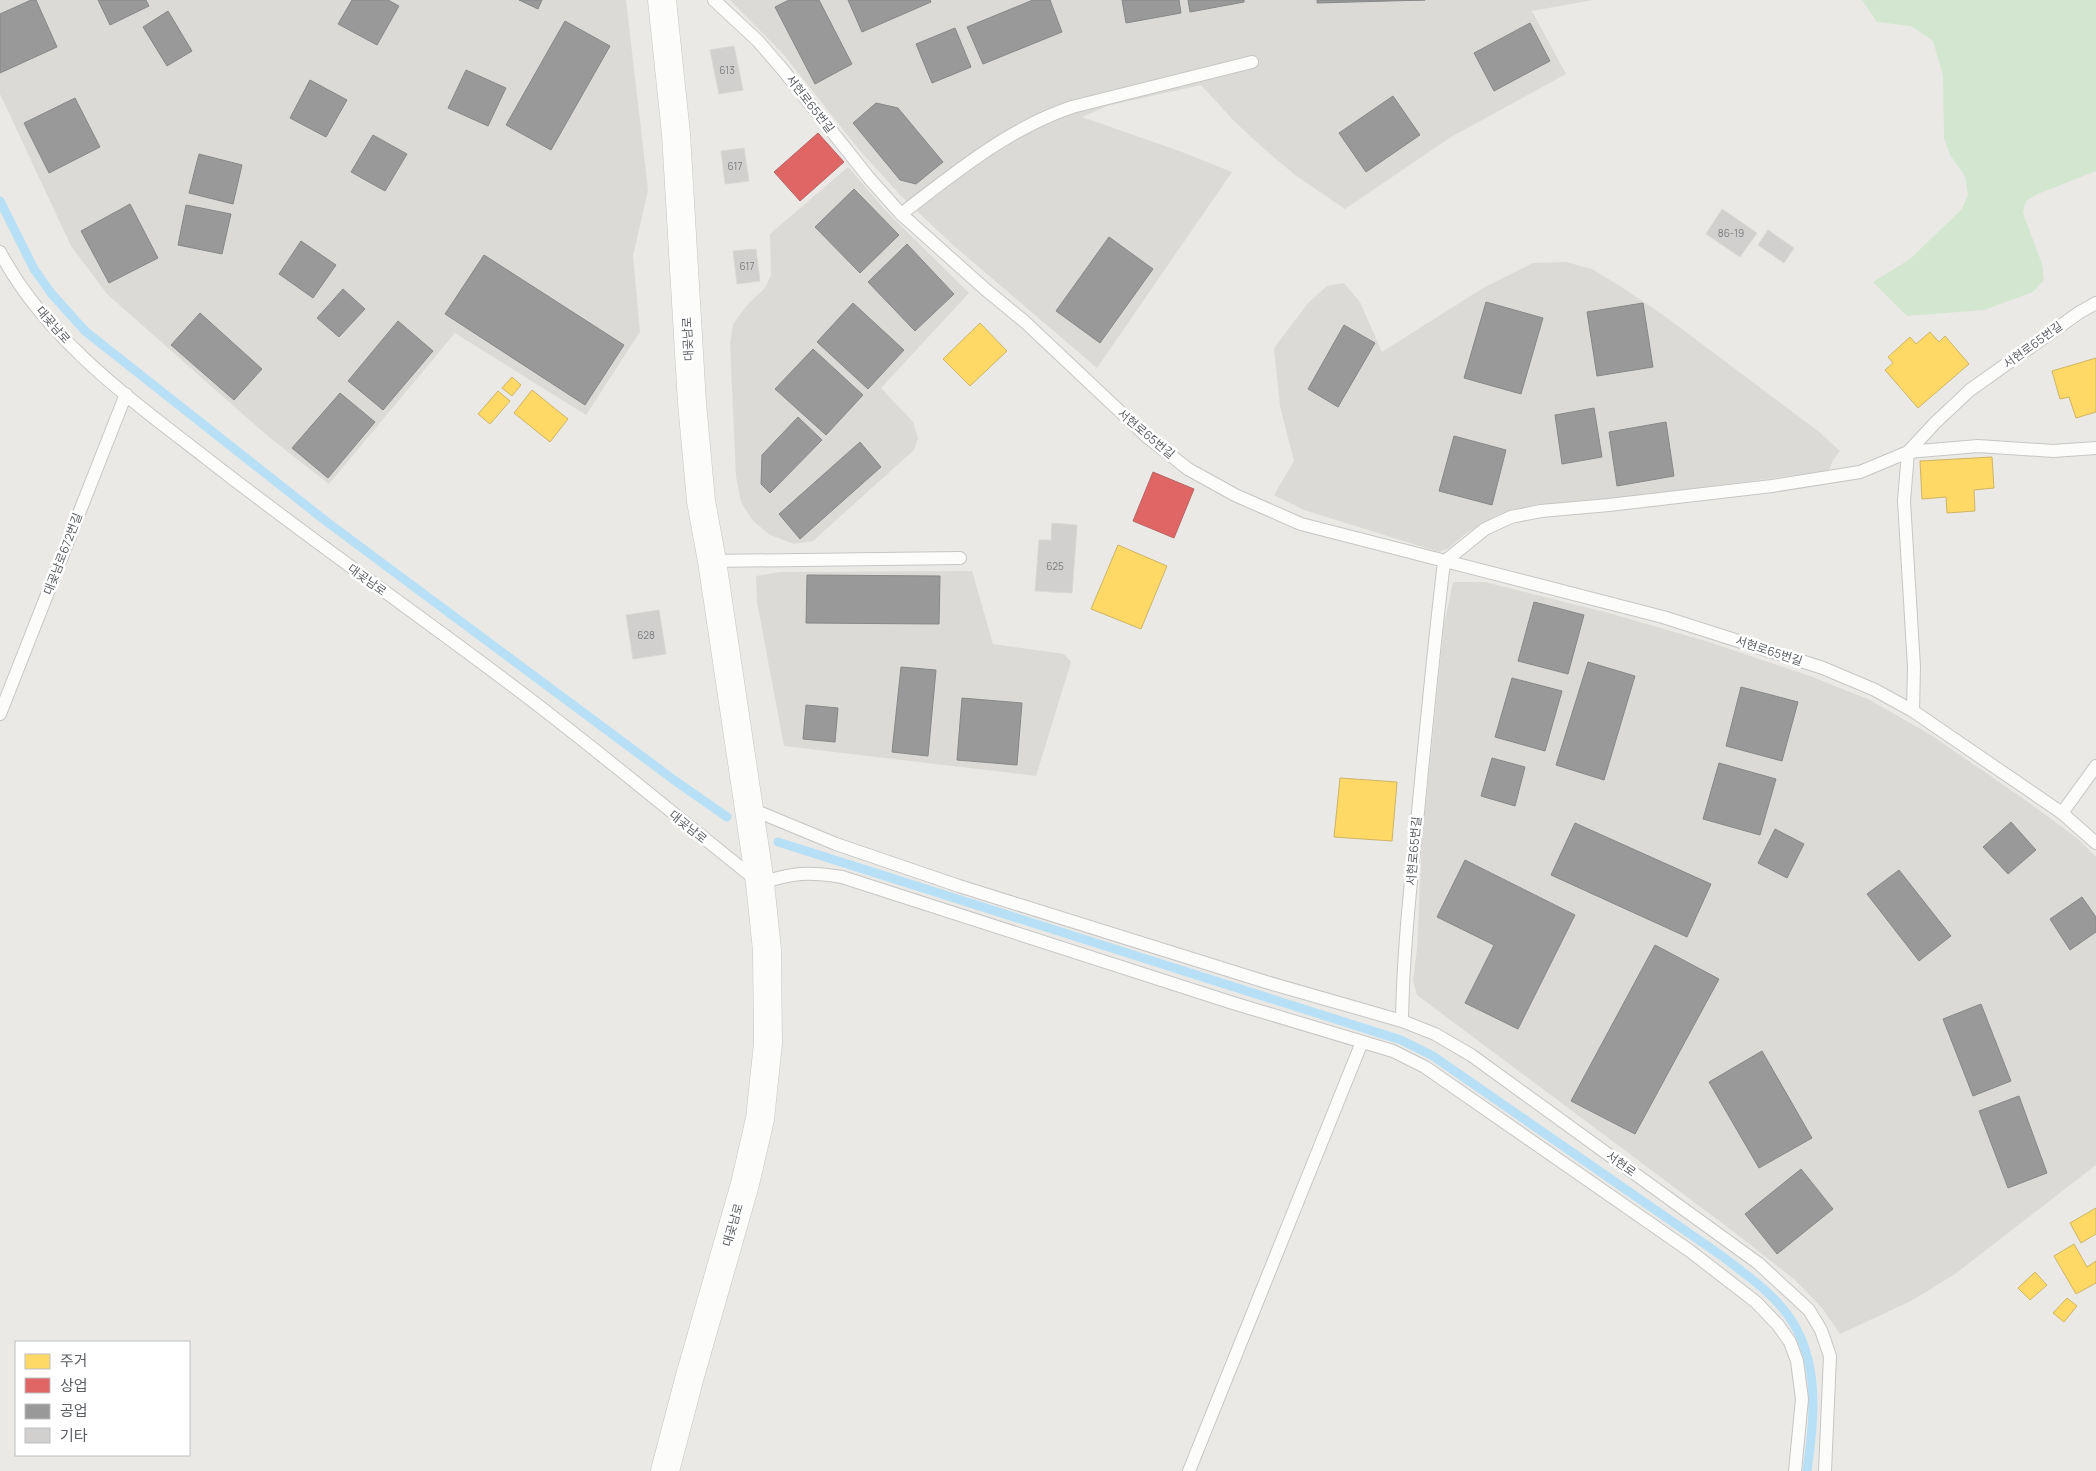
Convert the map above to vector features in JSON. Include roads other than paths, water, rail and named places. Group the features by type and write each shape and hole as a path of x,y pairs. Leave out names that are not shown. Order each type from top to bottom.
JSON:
{"street":[{"name":"대곶남로","path":"662,0 676,134 692,403 701,501 712,561 760,884 767,950 768,1024 768,1043 760,1119 745,1184 690,1376 666,1471"}],"lane":[{"name":"서현로65번길","path":"714,0 758,41 869,178 901,214 978,283 1032,328 1146,436 1188,469 1235,495 1301,524 1672,620 1823,668 1875,690 1913,711 2062,813 2096,843"},
{"path":"901,214 974,159 1023,127 1044,116 1072,107 1252,62"},
{"name":"대곶남로","path":"0,252 43,316 84,359 126,394 295,527 515,688 760,884"},
{"name":"서현로65번길","path":"1908,452 1935,422 1970,390 2080,312 2096,303"},
{"name":"대곶남로672번길","path":"0,714 126,394"},
{"name":"서현로65번길","path":"1402,1021 1403,971 1434,643 1444,562 1485,530 1511,517 1541,511 1762,487 1860,472 1908,452 1978,446 2053,451 2096,448"},
{"path":"1908,452 1904,501 1914,667 1913,711"},
{"path":"712,561 960,558"},
{"path":"2062,813 2096,766"},
{"name":"서현로","path":"749,808 836,844 958,886 1266,982 1402,1021 1436,1034 1472,1055 1758,1263 1808,1310 1821,1330 1830,1356 1825,1471"},
{"path":"760,884 798,874 814,873 842,877 1393,1052 1425,1067 1690,1251 1756,1302 1790,1342 1797,1361 1802,1399 1796,1471"},
{"path":"1189,1471 1362,1042"}],"waterway":[{"path":"0,201 34,269 51,293 85,331 327,522 674,780 727,817"},
{"path":"778,842 1401,1040 1433,1056 1722,1256 1772,1296 1792,1321 1802,1341 1809,1362 1813,1405 1807,1471"}]}
